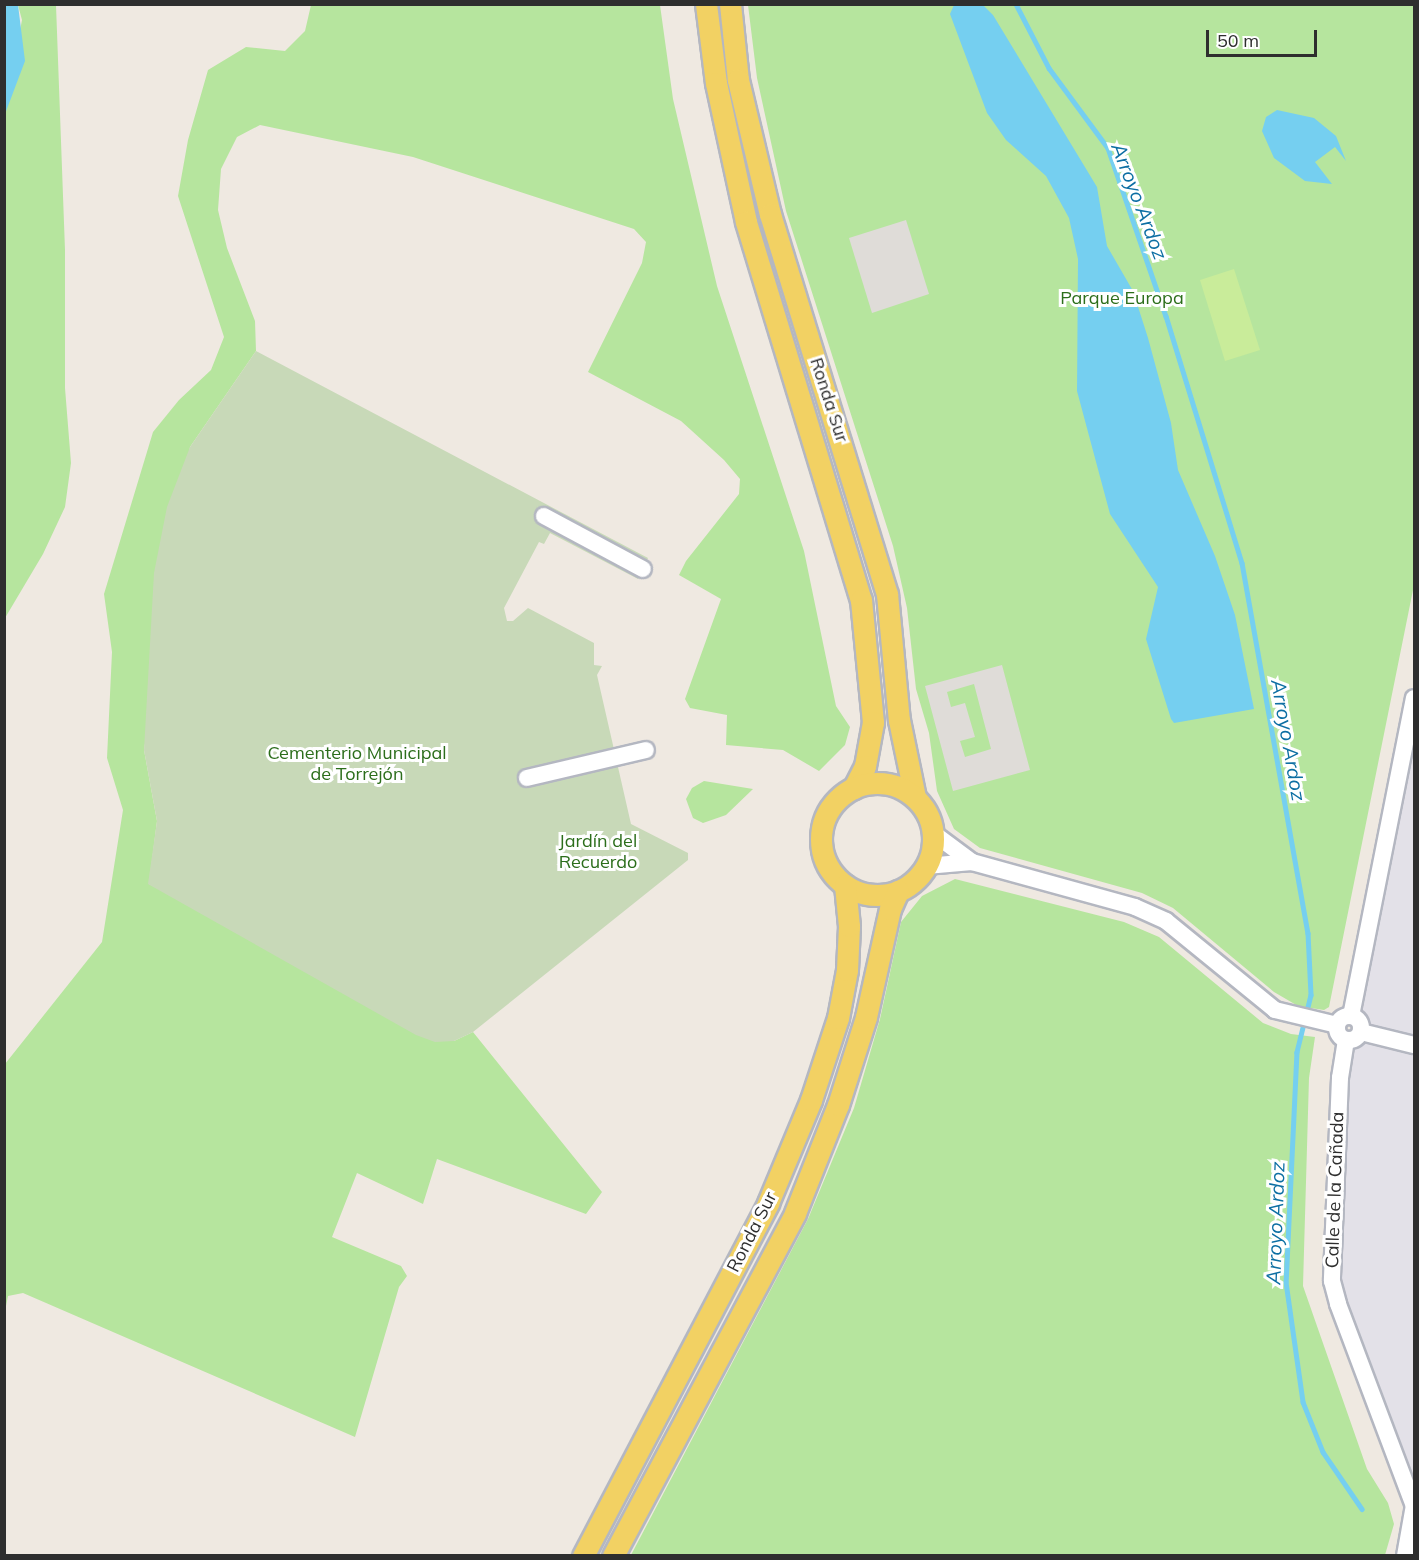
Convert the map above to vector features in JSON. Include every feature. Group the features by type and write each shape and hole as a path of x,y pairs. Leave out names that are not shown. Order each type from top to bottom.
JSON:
{"main road":[{"name":"Ronda Sur","path":"583,1556 768,1203 811,1101 838,1018 847,970 849,926 845,885 825,859 822,827 839,797 854,788 865,766 873,722 861,600 746,222 716,83 706,4"},
{"name":"Ronda Sur","path":"730,4 738,80 770,214 887,594 899,720 915,797 927,813 933,833"},
{"path":"854,788 875,783 896,786 915,797"},
{"path":"845,885 880,895 898,891 914,881 926,866 933,833"},
{"name":"Ronda Sur","path":"613,1556 795,1213 845,1083 866,1017 890,909 898,891"}],"street":[{"path":"544,516 643,569"},
{"name":"Calle de la Cañada","path":"1405,1556 1414,1505 1332,1281 1340,1090 1349,1028 1414,698"},
{"path":"527,778 646,750"},
{"path":"933,833 972,862"},
{"path":"926,866 972,862 1135,907 1166,921 1259,1000 1298,1018 1349,1028 1414,1046"}],"shaded area":[{"path":"906,220 929,294 872,313 849,238"},
{"path":"1002,665 1030,770 953,791 925,686","holes":["974,684 991,749 965,757 960,741 975,737 965,703 951,707 947,692"]},
{"path":"1414,698 1414,1506 1332,1281 1351,1040 1358,1036 1361,1026 1355,1017"}],"green space":[{"path":"18,5 56,5 65,250 65,388 71,463 65,507 43,554 5,618 4,114 22,20"},
{"path":"311,5 660,5 673,99 717,286 804,551 836,706 850,727 845,745 819,771 783,750 726,745 727,715 690,708 685,699 721,599 679,575 686,561 739,494 740,479 724,460 681,421 588,372 642,263 646,242 634,229 413,157 260,125 237,137 221,169 218,210 227,248 255,321 256,351 190,447 144,750 157,821 149,884 454,1041 473,1032 602,1192 586,1214 437,1159 423,1204 357,1173 332,1237 401,1266 407,1276 399,1287 355,1437 23,1293 8,1296 5,1311 5,1064 102,942 123,810 107,758 112,652 104,594 153,432 179,400 211,370 224,337 178,196 188,140 208,70 246,47 285,51 305,31"},
{"name":"Parque Europa","path":"748,5 1414,5 1414,585 1329,1007 1324,1010 1298,1006 1274,992 1173,908 1142,893 980,848 954,829 937,791 929,733 916,689 907,608 893,546 786,211 757,78"},
{"path":"1234,269 1260,350 1225,361 1200,280"},
{"name":"Cementerio Municipal de Torrejón","path":"256,351 648,558 638,579 550,533 544,544 539,542 504,608 507,621 513,621 528,608 594,643 594,665 602,666 597,675 631,824 688,853 688,860 473,1032 454,1041 435,1042 416,1035 148,884 157,821 144,750 154,573 167,507 190,447"},
{"path":"704,781 753,789 726,815 703,823 693,818 686,799 692,788"},
{"path":"955,879 1124,922 1159,937 1263,1023 1291,1034 1315,1037 1309,1078 1303,1286 1367,1469 1388,1503 1394,1524 1385,1555 631,1555 808,1219 854,1108 880,1019 901,922 922,896"}],"water":[{"path":"5,4 18,5 25,61 5,114"},
{"path":"954,5 983,5 993,15 1097,187 1107,246 1133,291 1148,338 1171,423 1178,470 1215,556 1235,615 1254,709 1174,723 1171,719 1146,639 1158,587 1110,514 1077,391 1078,259 1069,218 1046,176 1006,140 987,113 950,14"},
{"path":"1277,110 1314,118 1336,136 1346,161 1335,147 1315,162 1332,184 1305,181 1274,158 1262,131 1266,117"}],"waterway":[{"name":"Arroyo Ardoz","path":"1016,4 1049,68 1108,148 1166,316 1242,563 1308,933 1311,995 1297,1052 1286,1282 1303,1402 1323,1452 1362,1509"}],"park label":[{"name":"Jardín del Recuerdo","path":"598,852"}]}
